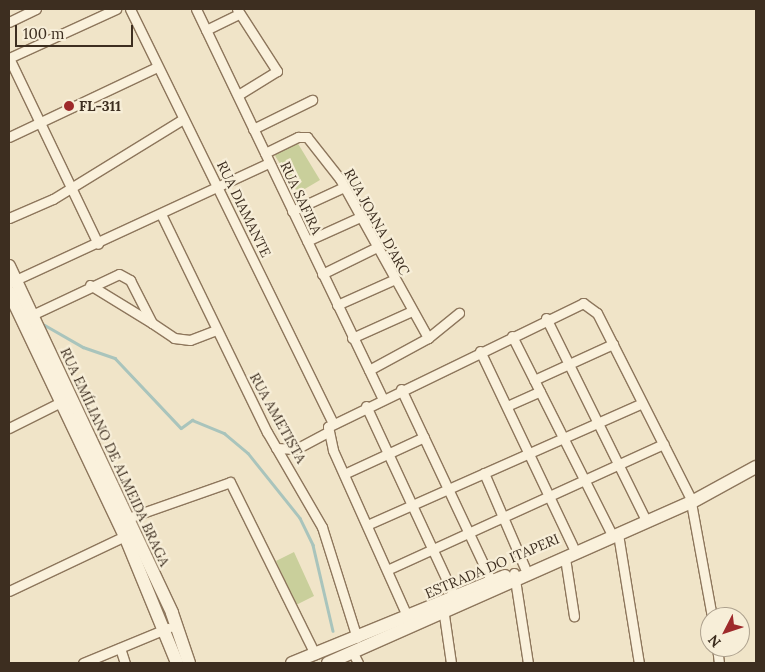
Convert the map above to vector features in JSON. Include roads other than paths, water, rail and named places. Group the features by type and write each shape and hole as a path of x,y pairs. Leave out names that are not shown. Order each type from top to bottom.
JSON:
{"street":[{"path":"9,22 36,9"},
{"path":"98,244 40,122 12,71 9,58 116,9"},
{"name":"RUA DIAMANTE","path":"130,9 157,67 220,189 329,428 344,474 408,618"},
{"name":"RUA SAFIRA","path":"196,9 382,398"},
{"path":"206,30 238,12 276,68 275,75 238,95"},
{"path":"9,136 157,67"},
{"path":"253,129 312,100"},
{"path":"9,218 71,188 183,119"},
{"name":"RUA JOANA D'ARC","path":"265,154 306,137 344,187 375,248 428,338"},
{"path":"12,281 162,216 220,189 269,163"},
{"path":"292,211 344,187"},
{"name":"RUA AMETISTA","path":"162,216 216,330 276,448 322,527 357,638"},
{"path":"307,241 360,217"},
{"path":"322,274 375,248"},
{"name":"RUA EMÍLIANO DE ALMEIDA BRAGA","path":"9,266 12,281 32,315 134,520 171,627 177,663"},
{"path":"32,315 90,285 114,275 127,277 152,323"},
{"path":"337,305 393,280"},
{"path":"90,285 152,323 185,340 216,330"},
{"name":"RUA EMÍLIANO DE ALMEIDA BRAGA","path":"9,292 189,663"},
{"path":"276,448 296,448 382,398 480,352 546,318 588,303 613,344 642,403 695,498 711,607"},
{"path":"352,338 412,311"},
{"path":"369,370 428,338 459,313"},
{"path":"546,318 644,516"},
{"path":"512,336 563,438 614,533 639,663"},
{"path":"534,380 613,344"},
{"path":"480,352 550,498 569,553 574,616"},
{"path":"401,389 492,582"},
{"path":"507,406 540,391"},
{"path":"9,428 61,402"},
{"path":"367,525 642,403"},
{"path":"366,406 453,593"},
{"path":"344,474 424,437"},
{"path":"387,570 586,482 664,444"},
{"name":"ESTRADA DO ITAPERI","path":"323,658 357,638 492,582 518,574 569,553 695,498 756,467"},
{"path":"484,473 504,518 518,574 528,663"},
{"path":"134,520 230,482 323,658"},
{"name":"ESTRADA DO ITAPERI","path":"614,533 644,516 695,498"},
{"path":"9,591 126,536"},
{"name":"ESTRADA DO ITAPERI","path":"292,663 323,658 356,658 444,615 518,574"},
{"path":"444,615 451,663"},
{"path":"83,663 171,627"},
{"path":"120,648 125,663"}],"waterway":[{"path":"43,324 83,347 115,358 181,428 192,420 224,433 248,453 300,518 313,545 333,631"}],"place":[{"name":"FL-311","path":"69,106"}]}
